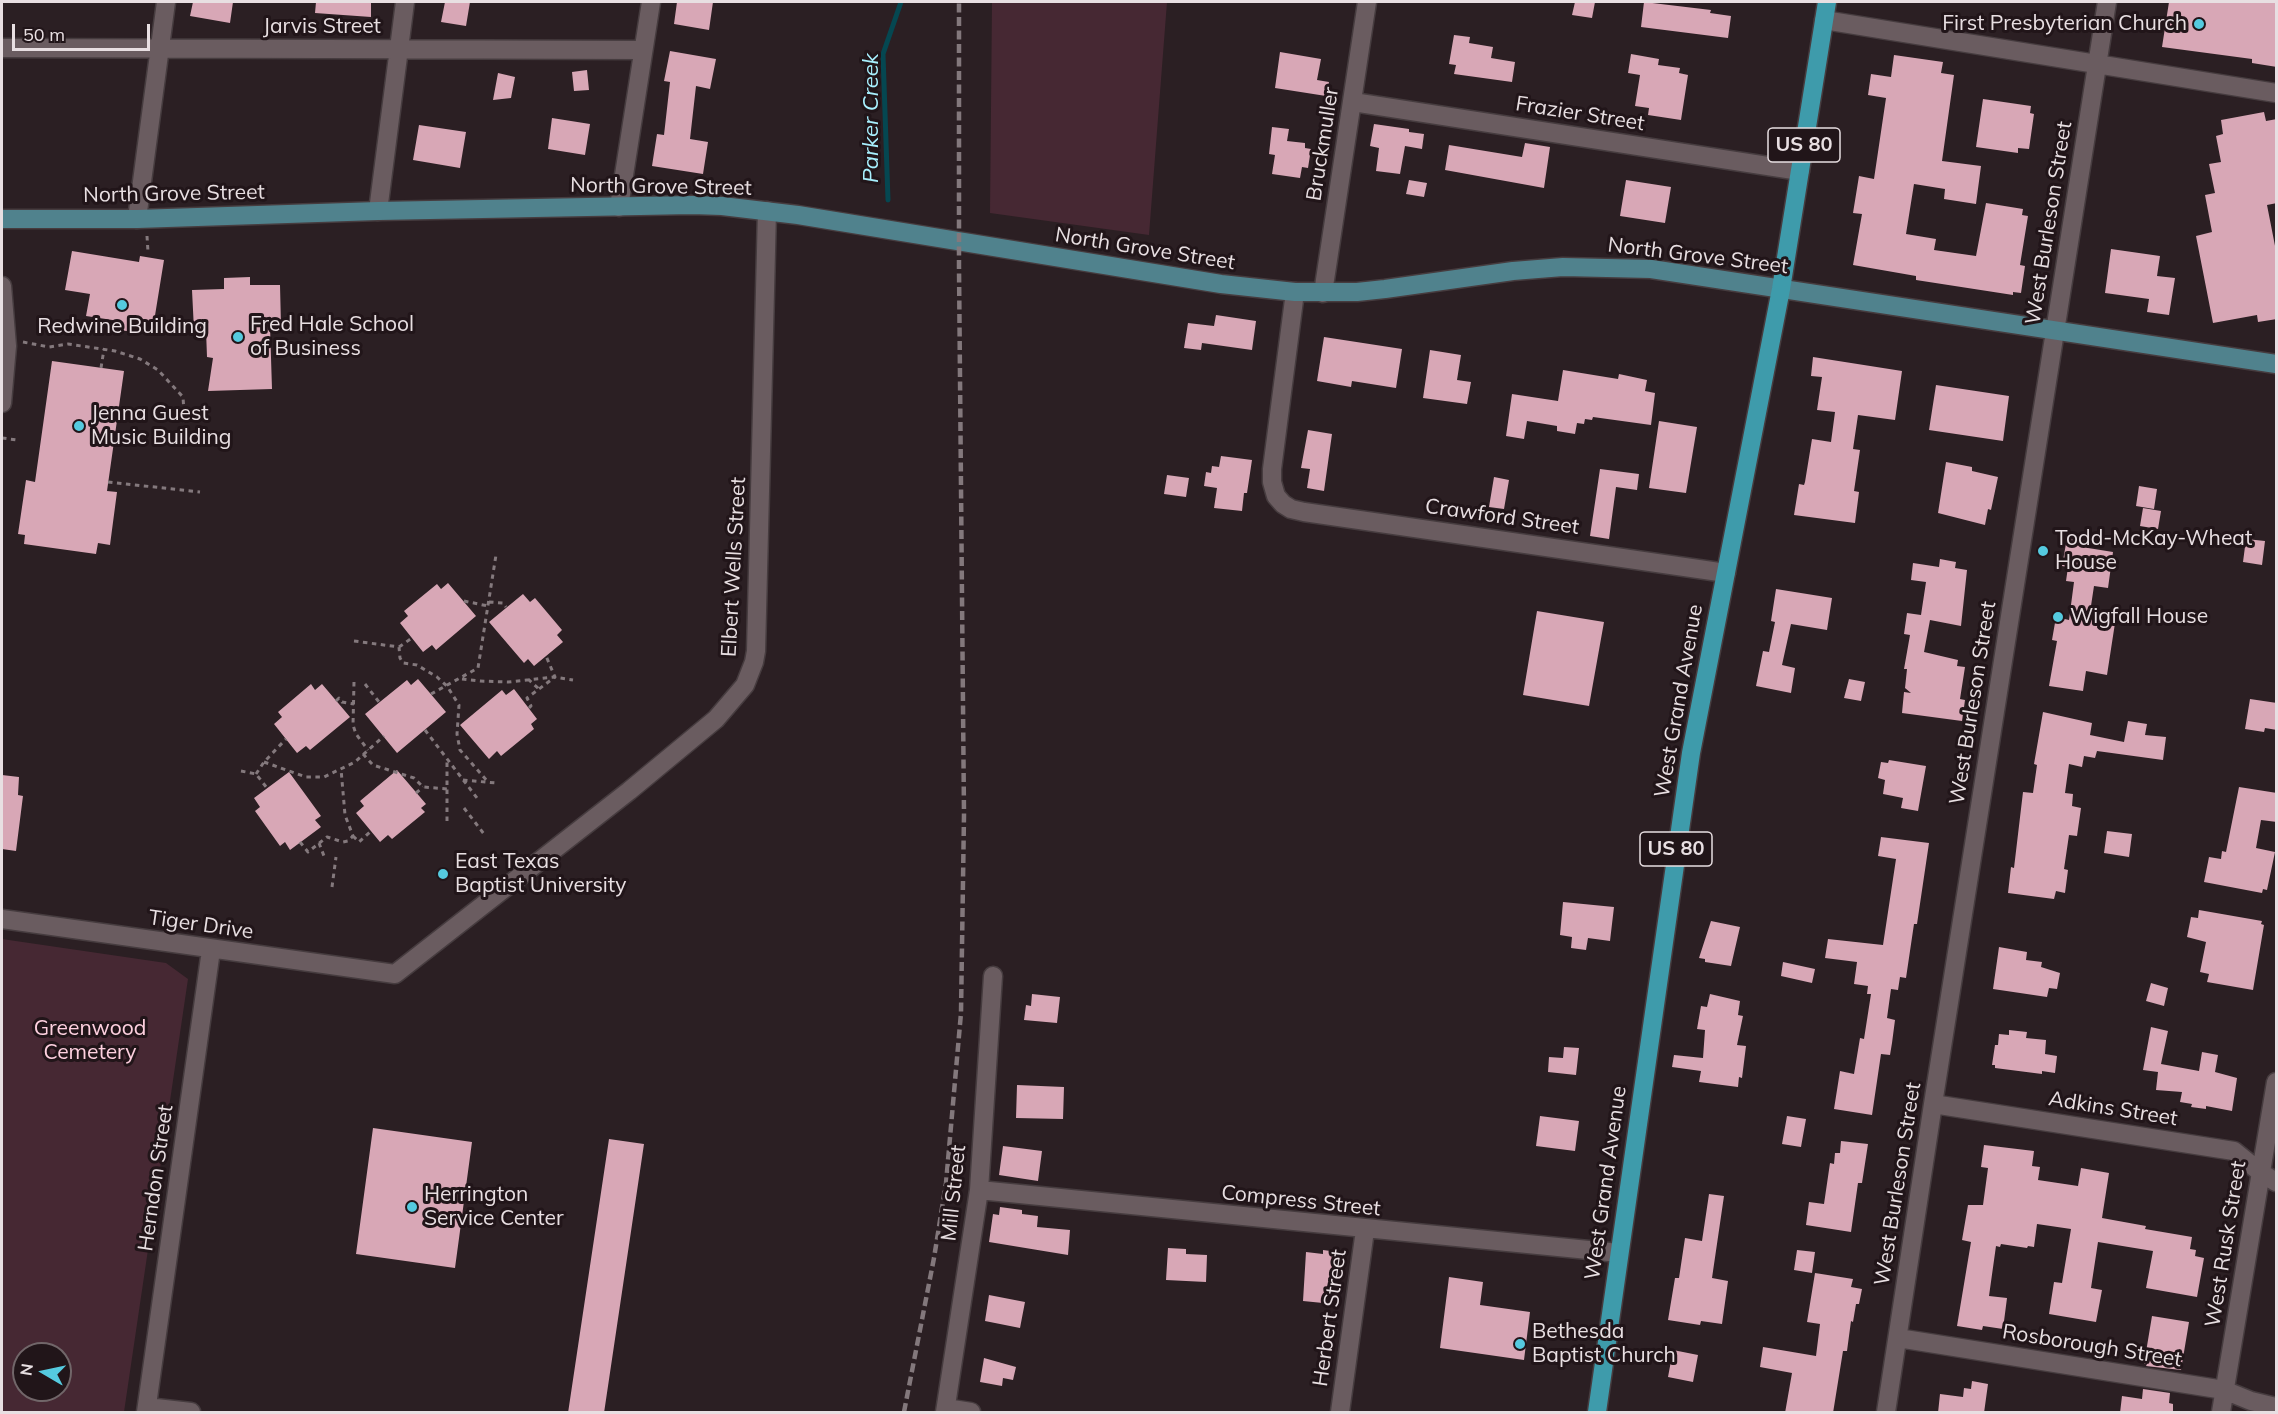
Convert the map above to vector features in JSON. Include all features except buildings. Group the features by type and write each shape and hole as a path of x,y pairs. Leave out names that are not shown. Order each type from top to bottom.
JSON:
{"highway":[{"name":"West Grand Avenue","path":"1597,1413 1684,795 1782,289 1827,2"}],"main road":[{"name":"North Grove Street","path":"2,219 137,219 378,211 692,205 767,211 1221,284 1295,292 1323,293 1385,289 1513,271 1574,266 1651,269 2277,364"}],"street":[{"path":"137,219 166,2"},
{"path":"378,211 405,2"},
{"path":"619,207 651,2"},
{"name":"Bruckmuller","path":"1323,293 1367,2"},
{"name":"West Burleson Street","path":"1886,1413 2108,2"},
{"path":"1824,20 2277,93"},
{"name":"Jarvis Street","path":"2,48 643,50"},
{"name":"Frazier Street","path":"1353,102 1800,171"},
{"name":"Elbert Wells Street","path":"394,974 692,741 738,695 750,675 758,637 767,211"},
{"path":"2,286 6,338 2,403"},
{"name":"Crawford Street","path":"1295,292 1272,469 1272,482 1276,496 1291,509 1726,573"},
{"name":"Tiger Drive","path":"2,919 394,974"},
{"name":"Herndon Street","path":"146,1410 211,950"},
{"name":"Mill Street","path":"945,1410 979,1191 993,976"},
{"name":"West Rusk Street","path":"2221,1413 2277,1082"},
{"name":"Adkins Street","path":"1933,1104 2234,1151 2260,1172 2277,1182"},
{"name":"Compress Street","path":"979,1191 1619,1254"},
{"name":"Herbert Street","path":"1340,1413 1365,1230"},
{"name":"Rosborough Street","path":"1898,1338 2224,1390 2251,1401 2277,1407"},
{"path":"146,1410 191,1413"},
{"path":"945,1410 971,1413"}],"path":[{"path":"147,236 148,252"},
{"path":"6,338 49,347 68,344 104,349 140,359 158,370 183,397 185,426"},
{"path":"101,368 104,349"},
{"path":"2,438 17,440"},
{"path":"108,482 200,492"},
{"path":"430,694 478,668 496,555"},
{"path":"464,601 503,603 506,607"},
{"path":"354,641 399,647 412,638"},
{"path":"399,647 400,658 404,663 417,665 447,686 459,705 457,734 460,750 489,783"},
{"path":"546,656 555,677"},
{"path":"460,678 508,682 555,677 573,680"},
{"path":"529,708 531,706 527,698 555,677"},
{"path":"528,679 539,689"},
{"path":"354,682 353,725 356,734 368,750"},
{"path":"365,684 379,702"},
{"path":"336,700 339,698 342,702 354,704"},
{"path":"425,730 477,798"},
{"path":"264,762 306,777 324,777 355,762 384,736"},
{"path":"256,774 286,739"},
{"path":"363,754 373,765 414,778 423,787 447,789"},
{"path":"447,821 448,759"},
{"path":"341,769 345,815 353,836 359,842 371,831"},
{"path":"241,771 256,774 267,788"},
{"path":"463,780 496,783"},
{"path":"416,793 423,787"},
{"path":"464,808 484,834"},
{"path":"300,842 308,852 327,837 348,841 353,836"},
{"path":"319,843 324,856"},
{"path":"332,887 336,857"}],"green space":[{"path":"992,2 1167,2 1149,235 990,213"},
{"name":"Greenwood Cemetery","path":"2,939 166,963 188,979 124,1412 2,1412"}],"waterway":[{"name":"Parker Creek","path":"888,200 883,54 901,2"}],"railway":[{"path":"904,1412 946,1183 961,1013 964,815 959,2"}],"place":[{"name":"First Presbyterian Church","path":"2199,24"},
{"name":"Redwine Building","path":"122,305"},
{"name":"Fred Hale School of Business","path":"238,337"},
{"name":"Jenna Guest Music Building","path":"79,426"},
{"name":"Todd-McKay-Wheat House","path":"2043,551"},
{"name":"Wigfall House","path":"2058,617"},
{"name":"East Texas Baptist University","path":"443,874"},
{"name":"Herrington Service Center","path":"412,1207"},
{"name":"Bethesda Baptist Church","path":"1520,1344"}]}
